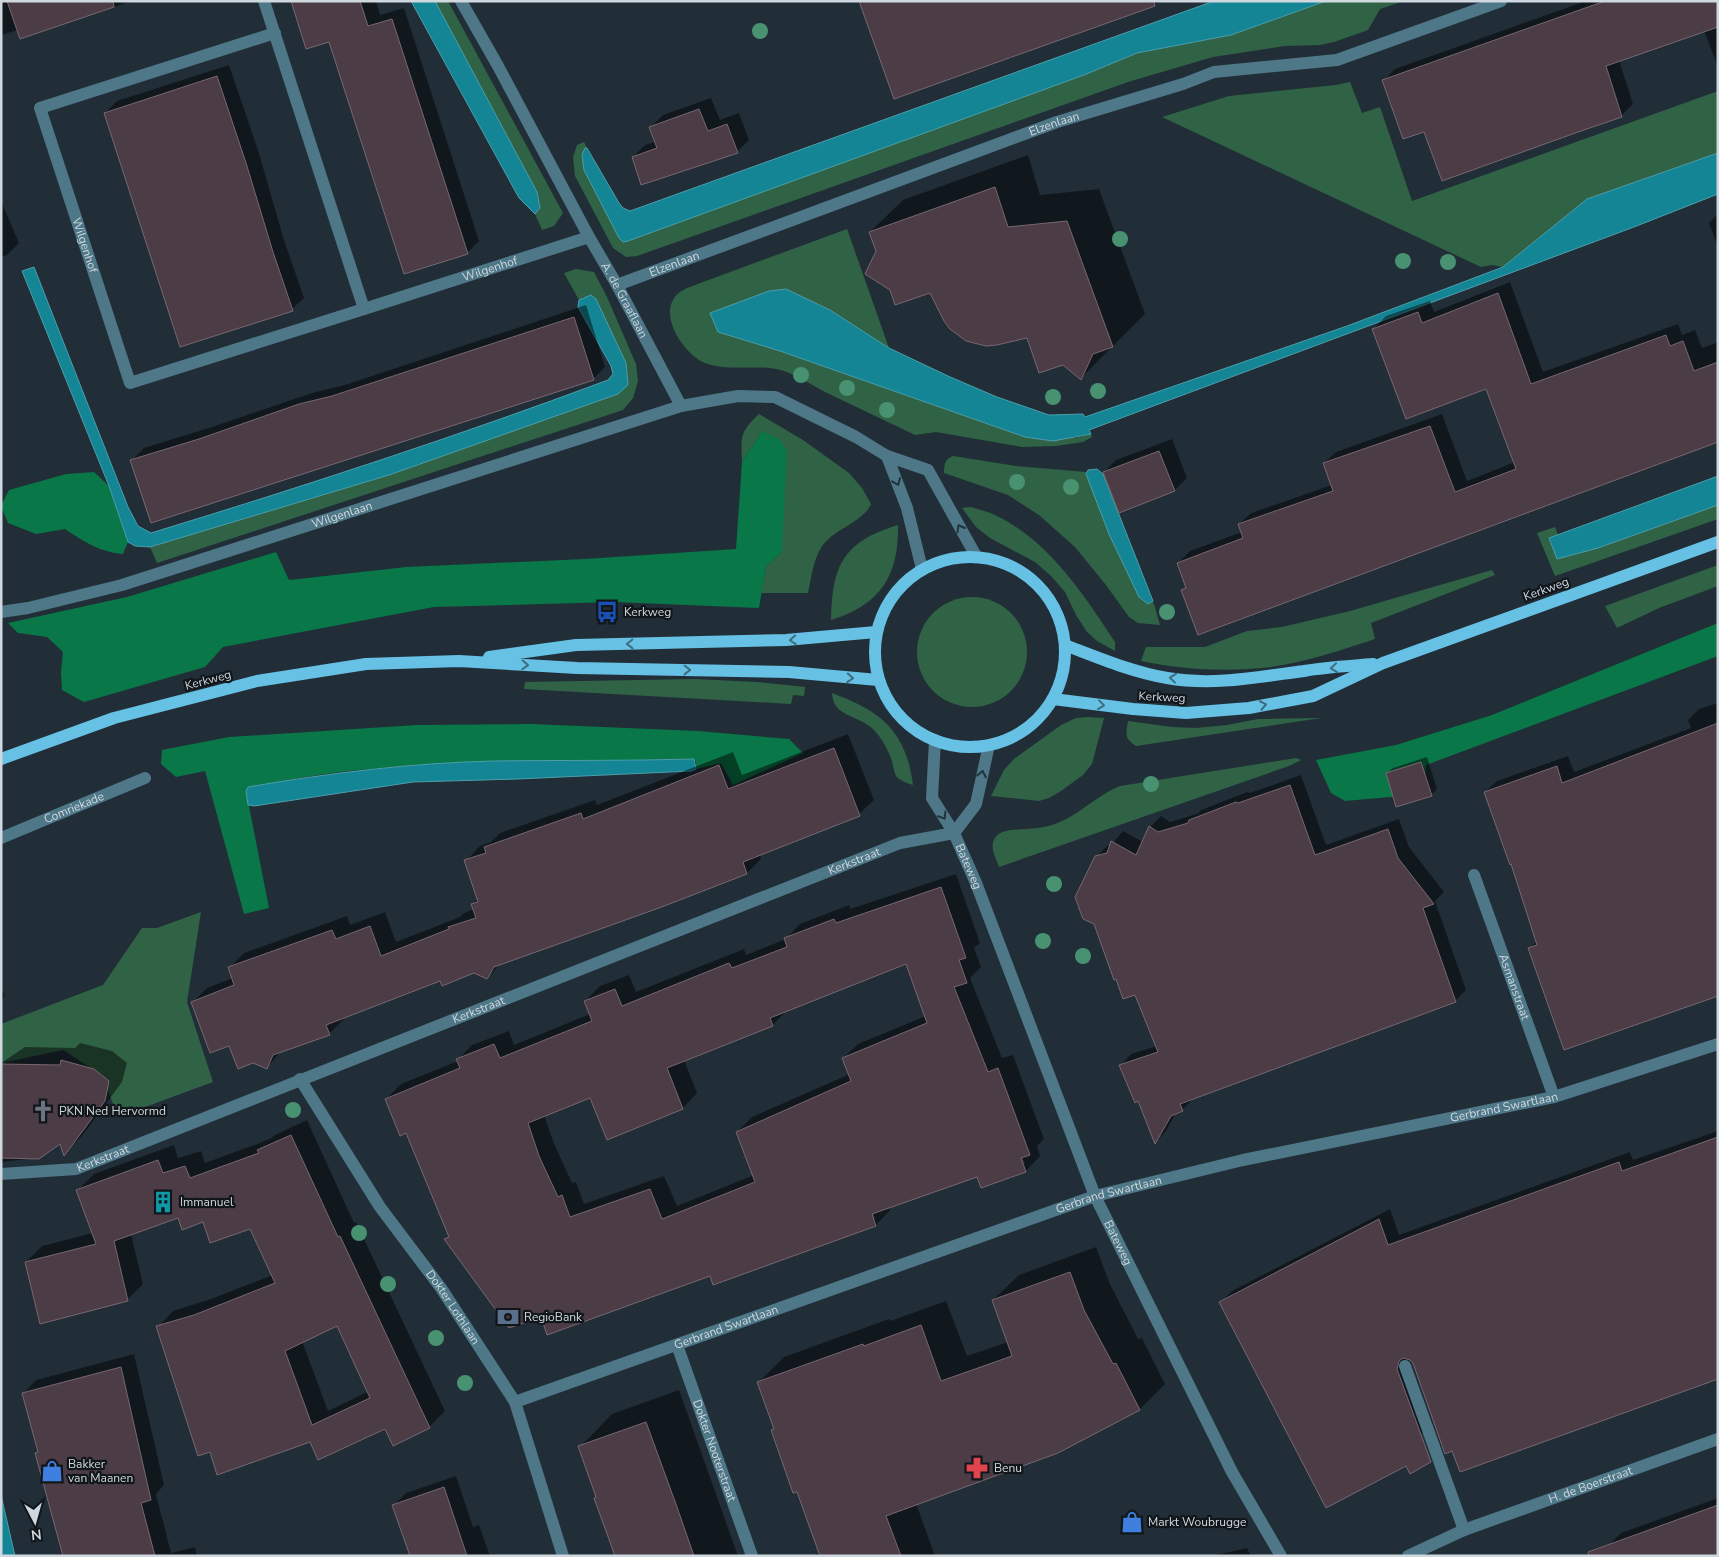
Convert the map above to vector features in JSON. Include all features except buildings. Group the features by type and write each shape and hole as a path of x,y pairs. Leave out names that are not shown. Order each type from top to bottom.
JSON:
{"main road":[{"name":"Kerkweg","path":"1052,699 1133,709 1186,713 1250,708 1313,696 1383,663 1718,542"},
{"path":"976,556 1003,562 1022,572 1038,585 1054,606 1063,632 1065,645 1063,673 1052,699 1036,720 1015,736 990,745 962,746 935,740 916,730 900,716 887,699 878,680 874,656 876,632 884,610 904,582 922,569 943,560 976,556"},
{"name":"Kerkweg","path":"459,661 576,645 786,640 876,632"},
{"name":"Kerkweg","path":"1065,645 1123,667 1168,678 1223,682 1305,670 1383,663"},
{"name":"Kerkweg","path":"1,759 114,718 257,681 366,664 459,661 577,668 789,672 878,680"}],"street":[{"path":"264,1 364,308"},
{"name":"A. de Graaflaan","path":"461,1 498,66 588,237 617,285 681,406"},
{"name":"Elzenlaan","path":"617,285 1057,122 1183,84 1214,72 1337,60 1501,1"},
{"name":"Wilgenhof","path":"275,33 40,108 130,383 588,237"},
{"path":"681,406 738,396 775,396 856,437 887,456 928,470 976,556"},
{"name":"Wilgenlaan","path":"1,612 28,608 122,585 681,406"},
{"path":"887,456 907,508 922,569"},
{"name":"Bateweg","path":"935,740 932,798 954,833 976,883 1095,1196 1232,1472 1281,1556"},
{"name":"Bateweg","path":"954,833 976,804 984,762 990,745"},
{"name":"Comriekade","path":"1,838 145,778"},
{"name":"Kerkstraat","path":"1,1174 76,1169 900,843 954,833"},
{"name":"Asmanstraat","path":"1474,875 1554,1098"},
{"name":"Gerbrand Swartlaan","path":"515,1402 1095,1196 1244,1160 1554,1098 1718,1044"},
{"name":"Dokter Lothlaan","path":"300,1079 380,1207 441,1288 515,1402 563,1556"},
{"name":"Dokter Nooterstraat","path":"677,1345 752,1556"},
{"path":"1405,1366 1464,1530"},
{"name":"H. de Boerstraat","path":"1408,1556 1464,1530 1718,1439"}],"green space":[{"path":"435,1 448,1 563,213 554,226 542,230 535,214 540,208 537,192"},
{"path":"1326,1 1404,1 1380,9 1368,30 1334,42 1320,45 1285,46 1213,57 1128,82 637,256 626,257 613,248 575,176 573,157 577,145 584,142 619,238 1084,75 1137,53 1231,35"},
{"path":"1350,82 1362,113 1380,107 1412,201 1718,91 1718,153 1587,199 1503,267 1492,265 1481,267 1162,117 1229,96"},
{"path":"847,229 889,348 830,310 786,289 710,313 718,332 780,351 1025,437 1075,438 1091,434 1092,437 1083,442 1056,446 1022,447 936,432 915,435 784,371 708,364 692,354 678,338 670,318 670,309 677,294 687,288"},
{"path":"576,269 594,272 636,364 638,381 633,398 623,410 157,563 150,547 389,475 628,385 626,363 596,300 584,297 579,300 564,273"},
{"path":"759,414 803,440 849,473 862,488 871,504 867,511 832,536 821,548 814,564 808,593 761,593 766,567 782,552 762,431 742,462 743,435 748,425"},
{"path":"762,431 780,440 787,451 782,552 766,567 759,608 614,602 434,607 223,647 205,667 84,702 62,690 63,652 47,637 18,633 8,623 127,597 276,552 289,580 406,567 585,559 736,549 742,462"},
{"path":"953,456 1016,466 1086,472 1148,604 1153,601 1160,625 1138,623 1129,617 1075,547 1039,515 1008,495 944,473 946,462"},
{"path":"94,472 109,486 128,542 123,554 92,546 65,529 36,534 8,523 1,506 9,490 66,474"},
{"path":"1718,505 1718,519 1555,576 1537,533 1555,527 1558,535 1549,538 1557,559 1598,548"},
{"path":"971,507 994,515 1016,527 1049,555 1091,606 1115,642 1115,651 1097,641 1087,632 1065,592 1051,576 1035,562 990,538 976,527 962,508"},
{"path":"898,525 895,559 890,574 883,586 874,597 862,606 848,614 831,620 834,584 844,558 864,539"},
{"path":"1718,565 1718,586 1659,608 1617,628 1605,606"},
{"path":"1492,570 1495,575 1371,623 1375,639 1311,659 1271,667 1222,670 1189,668 1141,661 1146,647 1205,647 1247,631 1282,627 1350,611"},
{"path":"972,597 983,598 993,602 1011,613 1022,631 1026,641 1026,663 1022,673 1011,691 993,702 983,706 972,707 961,706 951,702 933,691 922,673 918,663 917,652 918,641 922,631 933,613 951,602 961,598"},
{"path":"1718,623 1718,656 1426,765 1424,784 1412,798 1390,797 1345,801 1331,793 1316,760 1396,745 1492,715"},
{"path":"695,679 757,682 805,687 804,696 793,695 791,704 524,689 525,682"},
{"path":"832,693 864,707 888,726 904,750 910,766 913,785 902,781 896,776 887,749 875,731 862,721 842,712 833,701"},
{"path":"1076,718 1104,718 1092,764 1083,775 1061,791 1039,801 991,796 1004,770 1014,759 1061,725"},
{"path":"1321,718 1136,746 1129,741 1126,733 1128,721 1196,728 1258,719"},
{"path":"531,724 698,731 789,739 803,753 733,785 721,763 696,769 694,759 455,763 407,766 312,776 246,791 269,908 244,914 205,771 176,777 161,764 162,750 229,737 417,725"},
{"path":"1296,758 1301,760 1289,766 999,867 993,845 993,841 998,835 1010,830 1056,824 1120,786"},
{"path":"201,912 187,1002 213,1082 118,1117 102,1075 63,1050 6,1062 1,1065 1,1024 103,985 142,928 157,928"}],"water":[{"path":"411,1 435,1 537,192 540,208 535,214 519,198"},
{"path":"1214,1 1326,1 1231,35 1137,53 1084,75 628,241 623,242 619,238 584,170 582,155 585,148 587,148 619,203 623,208 630,211"},
{"path":"1718,153 1718,194 1089,430 1091,434 1053,441 1025,437 780,351 718,332 710,313 769,291 786,289 830,310 889,348 997,397 1049,415 1083,414 1085,417 1347,326 1503,267 1587,199"},
{"path":"34,267 128,507 138,526 151,533 381,460 608,380 613,374 611,366 578,307 579,300 591,295 596,299 626,363 628,385 618,394 389,475 150,547 135,546 128,542 109,486 22,271"},
{"path":"1097,469 1103,474 1153,601 1148,604 1139,597 1109,534 1086,474 1088,470"},
{"path":"1718,476 1718,505 1598,548 1557,559 1549,538"},
{"path":"694,759 696,769 692,771 413,782 254,806 248,805 246,791 248,787 309,777 432,764 493,761"},
{"path":"1,1495 15,1556 1,1556"}],"place":[{"name":"Kerkweg","path":"607,612"},
{"name":"PKN Ned Hervormd","path":"43,1111"},
{"name":"Immanuel","path":"163,1202"},
{"name":"RegioBank","path":"508,1317"},
{"name":"Benu","path":"977,1468"},
{"name":"Bakker van Maanen","path":"52,1471"},
{"name":"Markt Woubrugge","path":"1132,1522"}]}
